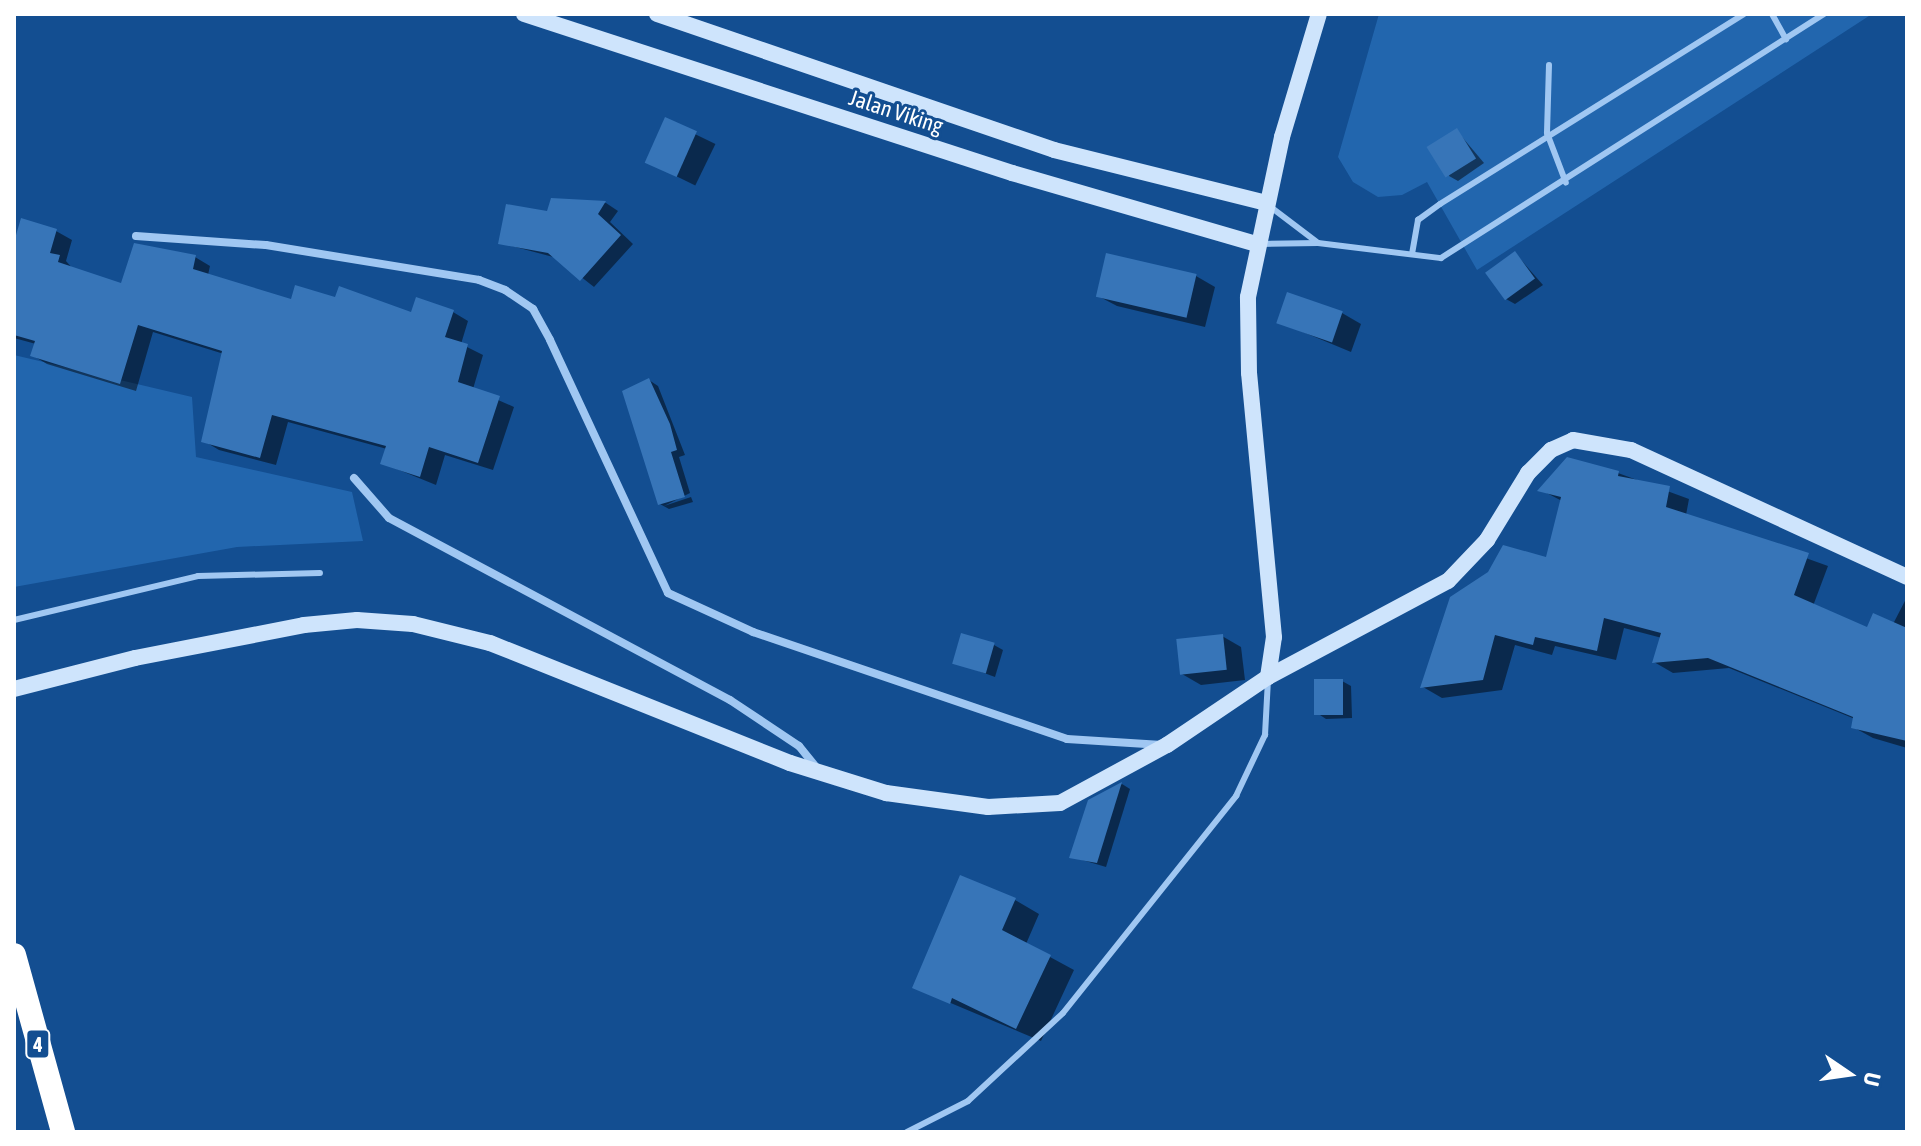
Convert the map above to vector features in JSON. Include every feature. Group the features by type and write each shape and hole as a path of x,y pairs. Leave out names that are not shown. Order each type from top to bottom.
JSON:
{"highway":[{"name":"4","path":"14,955 63,1132"}],"street":[{"name":"Jalan Viking","path":"524,14 1012,173 1256,244"},
{"name":"Jalan Viking","path":"657,14 1054,150 1266,203"},
{"path":"1268,677 1274,637 1249,373 1248,297 1266,203 1319,14"},
{"path":"136,236 266,245 479,280 505,290 533,309 550,340 668,593 753,632 1067,739 1167,745"},
{"path":"14,689 135,658 304,625 357,620 413,624 490,643 822,775 932,802 988,807 1060,803 1167,745 1268,677 1448,581 1487,540 1528,473 1551,450 1573,440 1631,450 1907,577"},
{"path":"354,478 389,518 730,700 799,746 822,775"}],"lane":[{"path":"1412,254 1418,220 1547,133 1744,14"},
{"path":"1772,14 1786,39"},
{"path":"1256,244 1318,243 1441,258 1566,183 1824,14"},
{"path":"1549,65 1547,133 1566,183"},
{"path":"1266,203 1318,243"},
{"path":"14,620 198,576 320,573"},
{"path":"907,1132 968,1101 1063,1013 1236,796 1265,735 1268,677"}],"shaded area":[{"path":"1379,14 1872,14 1477,270 1427,182 1402,195 1378,197 1353,182 1338,157"},
{"path":"14,355 192,397 196,457 352,492 363,541 237,547 14,587"}],"building":[{"path":"665,117 697,131 677,177 645,163"},
{"path":"1457,128 1476,159 1446,178 1426,147"},
{"path":"551,198 606,201 598,214 621,235 580,281 548,253 498,244 506,204 547,211"},
{"path":"21,218 57,229 50,253 60,255 58,262 121,283 134,243 196,255 193,269 291,299 295,285 335,297 339,286 411,312 416,297 454,310 445,337 468,344 458,382 500,396 478,463 429,447 420,477 380,464 386,446 272,415 260,458 201,442 222,351 138,325 120,384 30,356 35,341 14,335 14,242"},
{"path":"1515,251 1535,279 1505,300 1485,273"},
{"path":"1106,253 1197,274 1186,318 1096,297"},
{"path":"1287,292 1343,311 1332,342 1276,323"},
{"path":"649,378 670,424 677,450 671,452 685,497 658,505 622,391"},
{"path":"1567,457 1619,471 1618,476 1670,486 1666,507 1809,553 1794,595 1867,627 1873,613 1907,628 1907,741 1851,728 1853,717 1708,658 1652,663 1661,633 1604,618 1597,651 1535,637 1533,645 1495,635 1483,680 1420,688 1450,597 1488,572 1503,545 1546,557 1561,497 1537,491"},
{"path":"961,633 995,643 986,673 952,664"},
{"path":"1223,634 1227,670 1180,675 1176,639"},
{"path":"1314,679 1343,679 1343,715 1314,715"},
{"path":"1122,782 1097,863 1069,858 1088,800"},
{"path":"960,875 1016,898 1002,930 1051,955 1016,1029 952,998 950,1004 912,988"}]}
